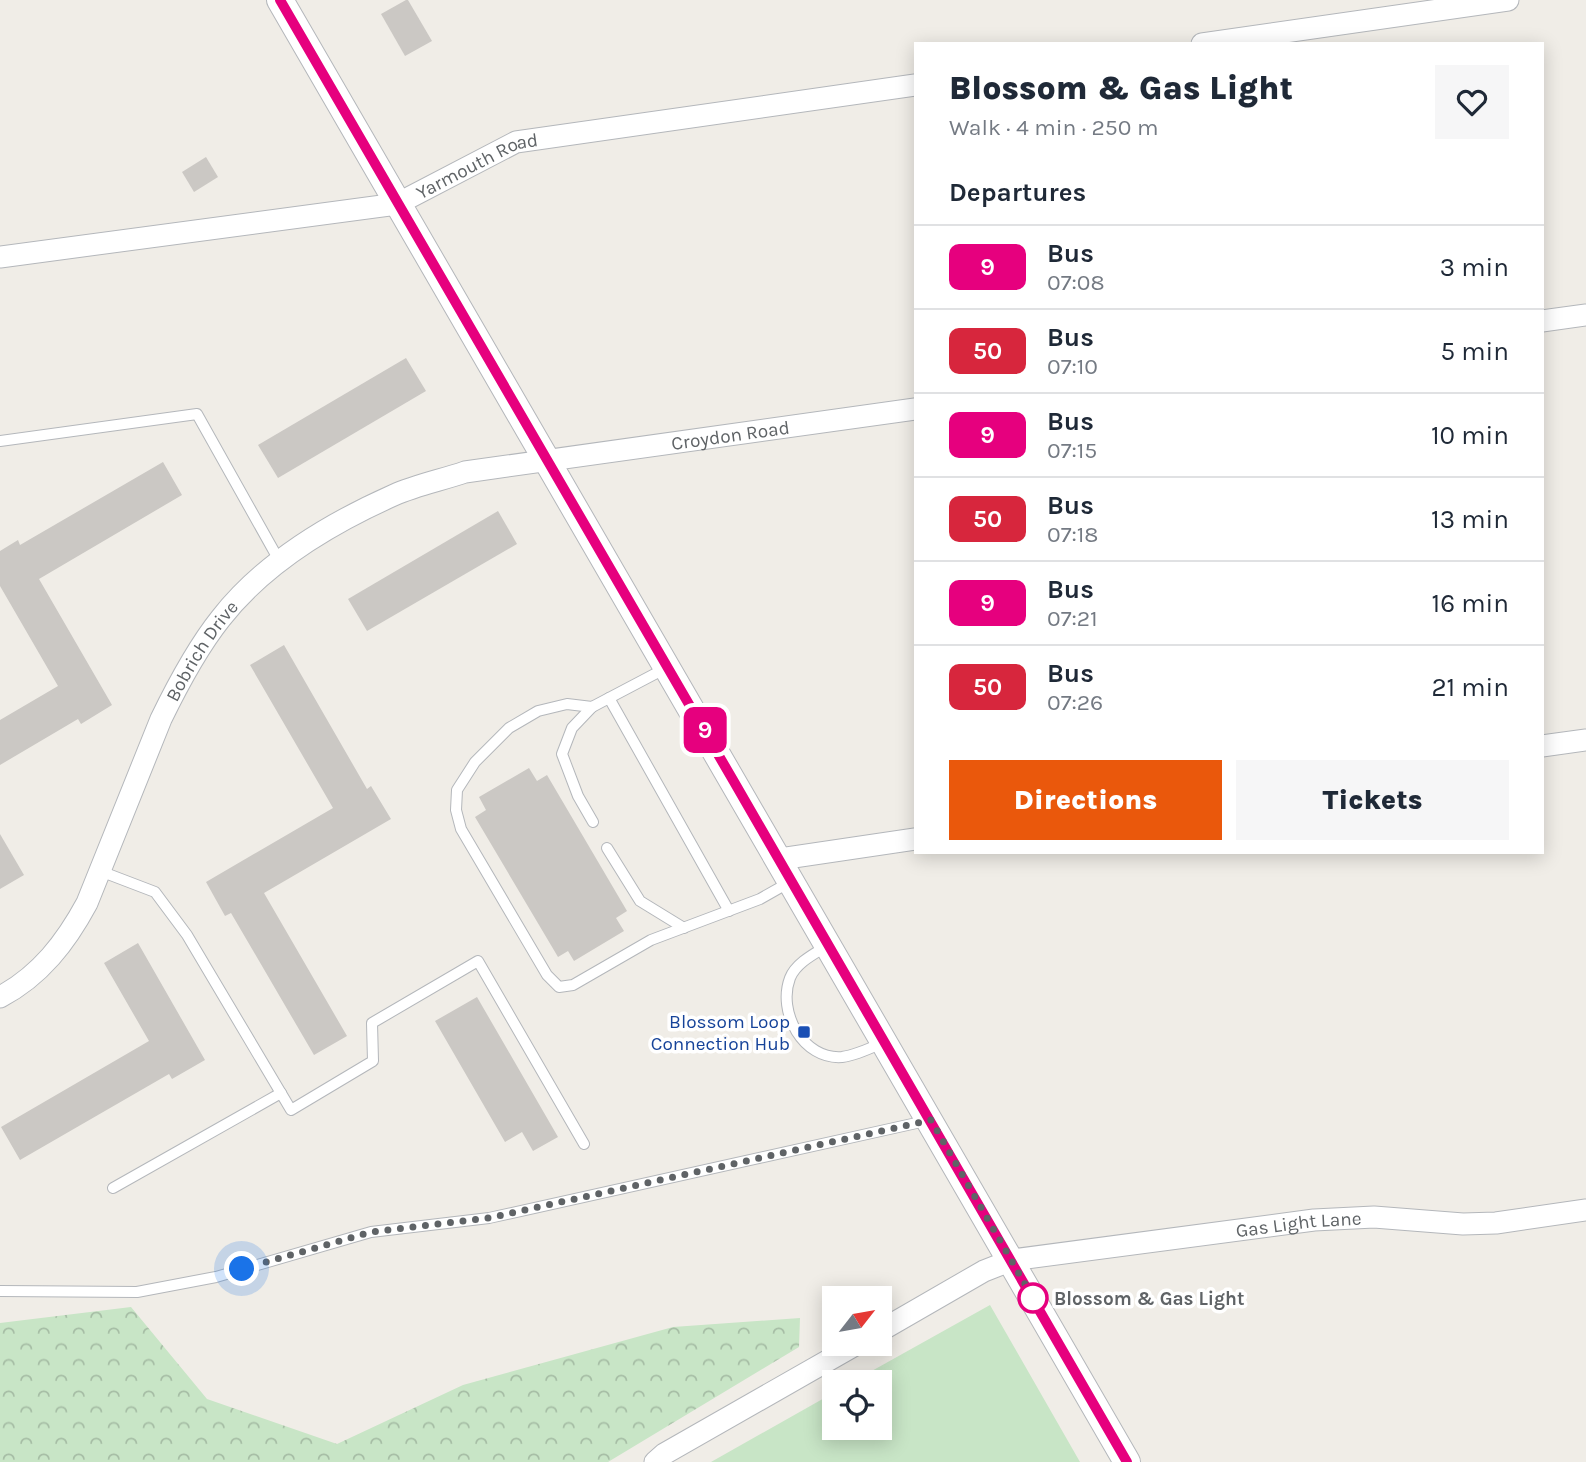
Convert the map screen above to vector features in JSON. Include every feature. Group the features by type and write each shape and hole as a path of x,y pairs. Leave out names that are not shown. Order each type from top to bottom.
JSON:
{"street":[{"path":"281,0 545,460 830,944 1127,1462"},
{"path":"1216,42 1508,0"},
{"name":"Yarmouth Road","path":"0,257 397,204 516,142 914,85"},
{"path":"1544,321 1586,315"},
{"name":"Croydon Road","path":"545,460 914,409"},
{"name":"Bobrich Drive","path":"0,997 32,976 65,940 87,903 174,692 221,618 240,596 280,562 332,527 396,494 465,472 545,460"},
{"path":"1544,746 1586,740"},
{"path":"787,870 914,839"},
{"name":"Gas Light Lane","path":"892,1324 984,1271 1012,1260 1314,1220 1374,1217 1463,1224 1496,1223 1586,1210"},
{"path":"654,1462 836,1356"}],"lane":[{"path":"0,441 198,414 280,562"},
{"path":"593,822 578,796 562,754 572,728 592,707 668,667"},
{"path":"609,698 729,911"},
{"path":"592,707 567,704 538,711 509,728 475,762 457,790 456,810 461,829 547,975 559,987 573,985 651,940 760,899 787,870"},
{"path":"607,848 639,901 684,928"},
{"path":"100,871 155,892 187,935 291,1110 373,1061 372,1023 478,961 584,1144"},
{"path":"830,944 803,962 790,977 787,996 789,1018 800,1038 818,1052 841,1057 862,1052 886,1041"},
{"path":"113,1188 281,1093"},
{"path":"0,1291 137,1292 216,1277 371,1232 489,1218 931,1120"}],"green space":[{"path":"990,1305 1080,1462 711,1462 822,1399 822,1440 892,1440 892,1370 874,1370"},
{"path":"131,1307 207,1399 337,1444 463,1385 673,1327 800,1318 799,1347 608,1462 0,1462 0,1323"}],"building":[{"path":"406,0 432,41 405,56 381,14"},
{"path":"206,157 218,177 194,192 182,172"},
{"path":"406,358 426,391 278,478 258,445"},
{"path":"163,462 182,495 39,579 112,705 81,724 78,719 0,765 0,720 58,686 0,586 0,551 18,540 20,545"},
{"path":"498,511 517,544 367,631 348,599"},
{"path":"284,645 367,789 371,786 391,819 264,893 347,1036 314,1055 231,913 225,916 206,882 333,808 250,665"},
{"path":"529,768 537,781 547,775 627,911 616,918 624,931 574,961 568,951 558,957 475,817 486,810 479,797"},
{"path":"0,834 24,875 0,889"},
{"path":"138,943 205,1060 172,1079 169,1074 20,1160 1,1127 149,1041 104,963"},
{"path":"477,997 558,1137 533,1151 522,1132 505,1142 435,1021"}],"bus line":[{"name":"9","path":"280,0 545,460 793,880 1127,1462"}],"place":[{"name":"Blossom Loop Connection Hub","path":"804,1032"},
{"name":"Blossom & Gas Light","path":"1033,1298"}],"route":[{"path":"242,1269 371,1232 489,1218 931,1120 1037,1305 1033,1298"}]}
